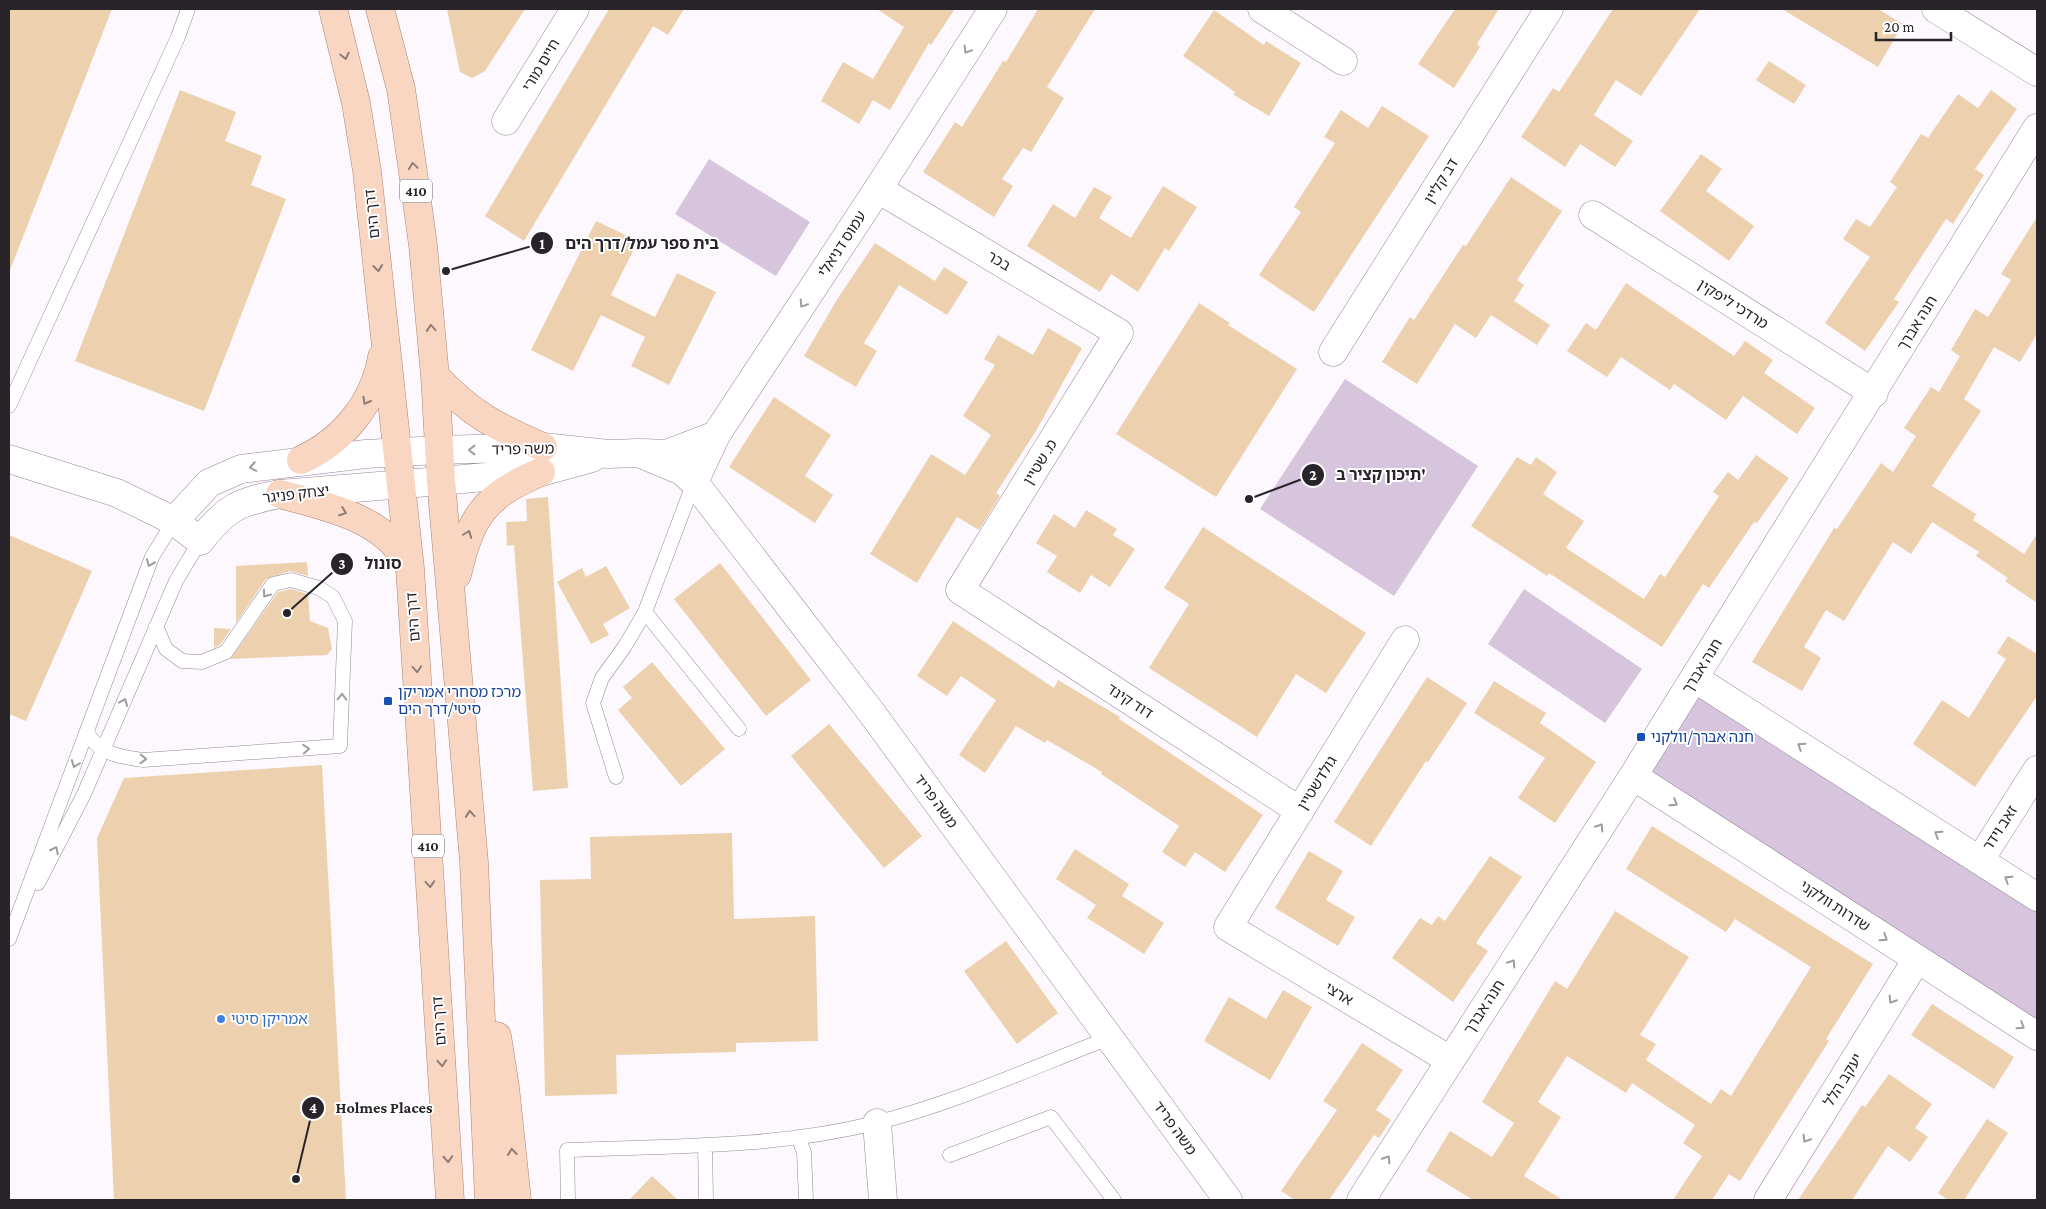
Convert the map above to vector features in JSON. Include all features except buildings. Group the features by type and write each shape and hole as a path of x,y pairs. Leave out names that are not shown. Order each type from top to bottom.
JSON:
{"main road":[{"name":"דרך הים","path":"334,9 356,103 367,171 410,568 450,1198"},
{"name":"410","path":"380,9 401,89 423,245 435,376 438,450 474,862 489,1200"},
{"path":"301,460 316,453 334,440 364,405 380,370 385,339"},
{"path":"435,376 456,398 542,459 502,491 477,518 466,540 452,598"},
{"path":"280,494 340,511 370,525 402,551 410,568"},
{"path":"474,862 487,976 520,1196"}],"street":[{"name":"חיים מורי","path":"506,121 575,9"},
{"name":"עמוס דניאלי","path":"694,482 716,435 878,189 993,9"},
{"path":"1262,9 1343,61"},
{"name":"דב קליין","path":"1333,352 1549,9"},
{"path":"1936,9 2037,72"},
{"name":"חנה אברך","path":"1360,1200 1633,776 1874,393 2037,128"},
{"name":"בכר","path":"878,189 1119,334"},
{"name":"מרדכי ליפקין","path":"1592,216 1874,393"},
{"name":"מ. שטיין","path":"960,590 1119,334"},
{"path":"639,453 666,454 716,435"},
{"path":"174,521 199,492 220,476 241,469 301,460 438,450"},
{"name":"משה פריד","path":"438,450 542,459"},
{"name":"משה פריד","path":"441,481 542,459 608,454 639,453 682,471 694,482 871,712 1228,1200"},
{"path":"9,459 117,493 174,521 200,541"},
{"name":"יצחק פניגר","path":"200,541 215,522 237,505 280,494 441,481"},
{"name":"דוד קינד","path":"960,590 1300,811"},
{"name":"גולדשטיין","path":"1228,927 1405,640"},
{"path":"1694,678 2037,897"},
{"name":"זאב וידר","path":"1980,860 2037,770"},
{"name":"שדרות וולקני","path":"1633,776 2037,1036"},
{"name":"ארצי","path":"1228,927 1450,1060"},
{"name":"יעקב הלל","path":"1768,1200 1917,959"},
{"path":"876,1123 883,1200"}],"lane":[{"path":"9,406 178,37 188,9"},
{"path":"616,777 593,703 602,678 625,646 645,612 694,482"},
{"path":"9,939 152,556 174,521"},
{"path":"9,939 84,794 176,581 200,541"},
{"path":"87,732 91,740 103,750 121,757 143,760 340,746 345,621 334,597 319,588 291,580 273,584 226,652 202,662 182,661 166,650 156,626"},
{"path":"645,612 739,729"},
{"path":"568,1200 566,1150 705,1145 798,1137 876,1123 921,1111 1109,1038"},
{"path":"950,1155 1051,1116 1114,1200"},
{"path":"798,1137 804,1152 806,1200"},
{"path":"705,1145 706,1200"}],"shaded area":[{"path":"709,159 810,222 776,276 675,214"},
{"path":"1345,379 1478,466 1394,596 1260,509"},
{"path":"1524,589 1642,669 1605,723 1488,644"},
{"path":"1699,691 2037,910 2037,1020 1647,771"}],"place":[{"name":"בית ספר עמל/דרך הים","path":"446,271"},
{"name":"תיכון קציר ב'","path":"1249,499"},
{"name":"סונול","path":"287,613"},
{"name":"מרכז מסחרי אמריקן סיטי/דרך הים","path":"388,701"},
{"name":"חנה אברך/וולקני","path":"1641,737"},
{"name":"אמריקן סיטי","path":"221,1019"},
{"name":"Holmes Places","path":"296,1179"}]}
